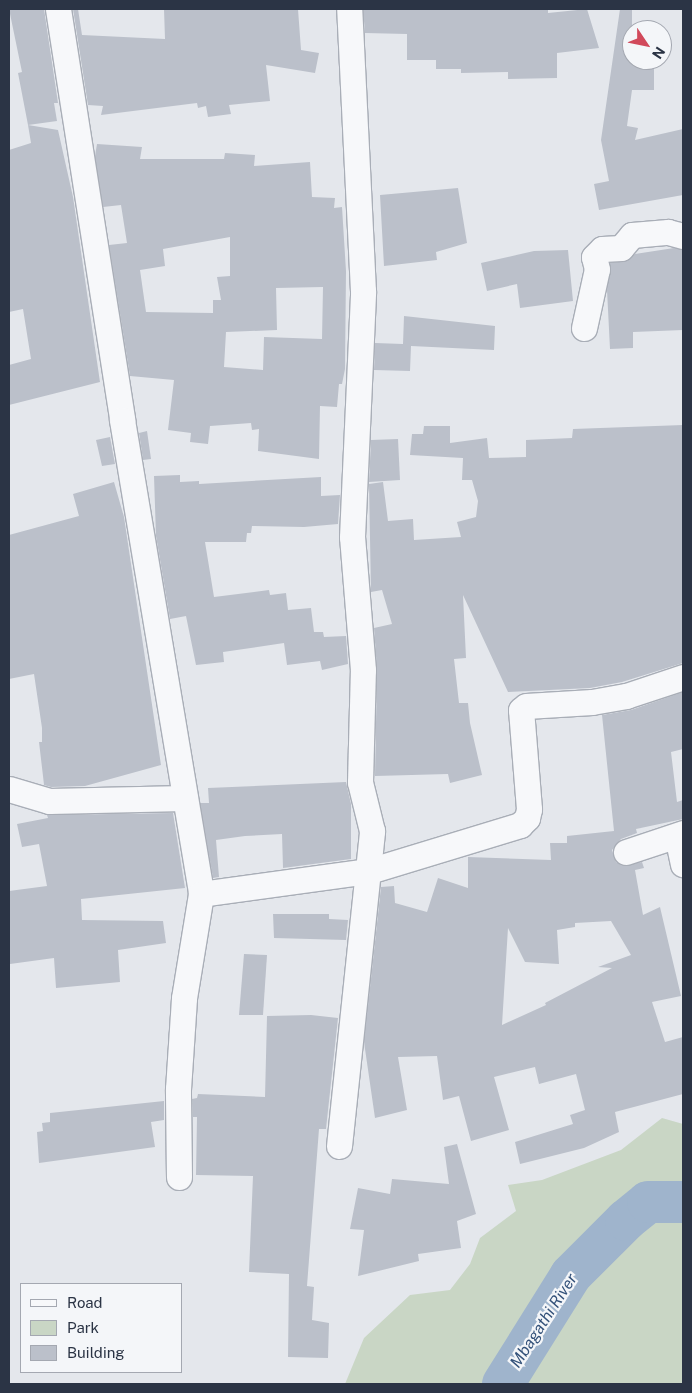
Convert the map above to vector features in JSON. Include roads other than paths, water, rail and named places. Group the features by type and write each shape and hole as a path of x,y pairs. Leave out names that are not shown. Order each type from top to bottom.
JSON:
{"street":[{"path":"58,9 122,420 201,894 184,998 178,1089 179,1177"},
{"path":"339,1146 372,831 360,782 363,670 352,537 363,291 349,9"},
{"path":"584,328 597,269 594,257 602,249 621,248 632,235 668,232 683,236"},
{"path":"201,894 369,870 451,848 520,825 527,818 529,809 519,718 526,706 592,702 626,696 683,677"},
{"path":"9,789 50,801 185,798"},
{"path":"626,852 680,834 683,864"}],"waterway":[{"name":"Mbagathi River","path":"503,1384 571,1275 626,1220 648,1202 683,1202"}]}
